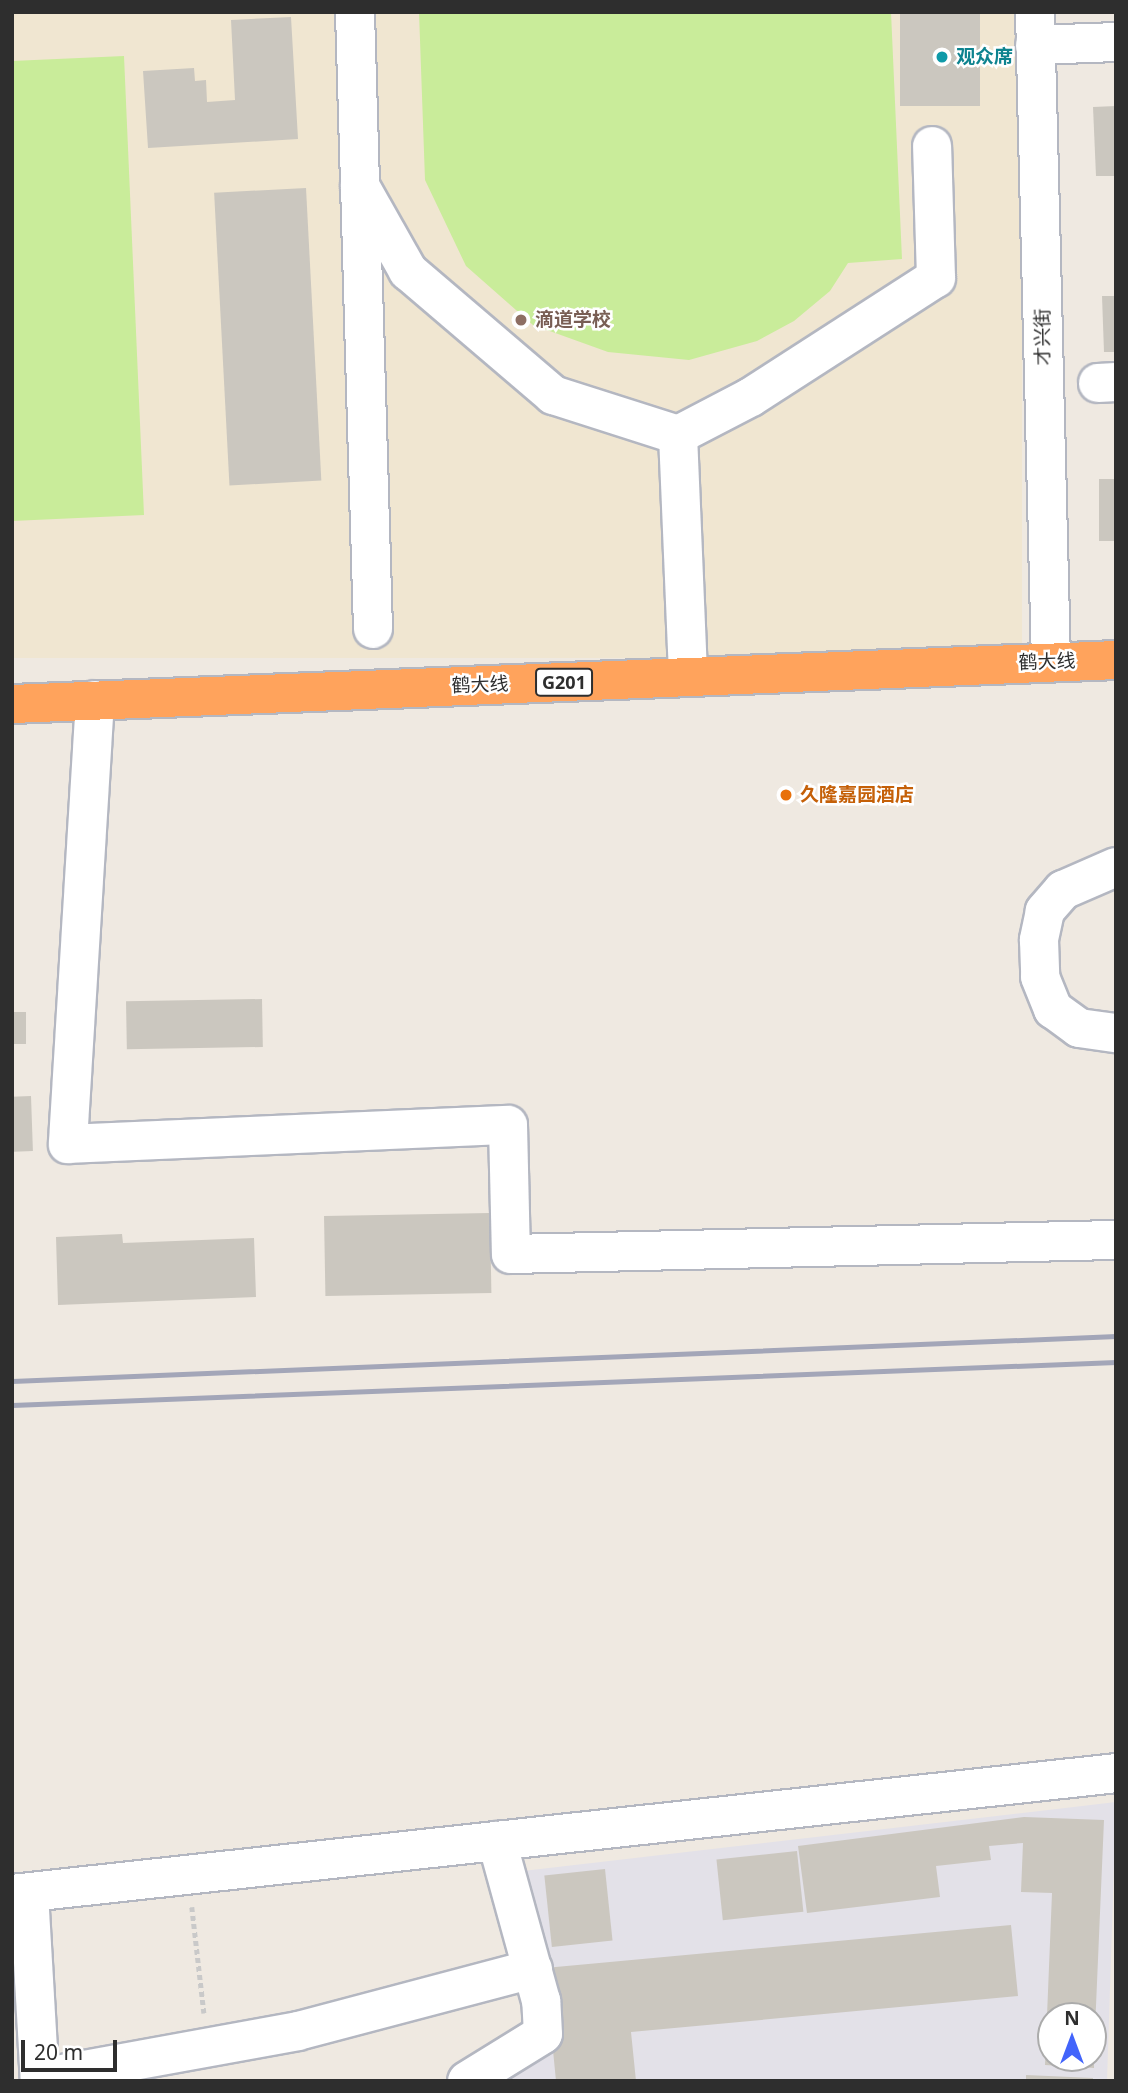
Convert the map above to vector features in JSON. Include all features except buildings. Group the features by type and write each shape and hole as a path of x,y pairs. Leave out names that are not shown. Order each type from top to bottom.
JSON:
{"highway":[{"name":"鹤大线","path":"12,704 1116,660"}],"street":[{"path":"355,12 373,629"},
{"path":"1035,28 1116,42"},
{"name":"才兴街","path":"1035,28 1051,662"},
{"path":"360,186 408,271 552,395 678,435 751,397 936,278 932,146"},
{"path":"678,435 688,677"},
{"path":"95,701 68,1144 508,1125 511,1254 1116,1240"},
{"path":"1116,867 1063,890 1045,911 1038,940 1040,976 1053,1009 1079,1028 1116,1033"},
{"path":"533,1969 298,2031 40,2080 21,1894 1116,1773"},
{"path":"467,2081 543,2034 533,1969 497,1841"}],"path":[{"path":"189,1875 208,2048"}],"shaded area":[{"name":"滴道学校","path":"12,12 1022,12 1022,658 12,658"},
{"path":"1116,1802 1107,2081 491,2081 551,2044 523,1871"}],"green space":[{"path":"419,12 891,12 902,259 848,263 830,291 794,321 757,341 689,360 608,352 533,325 466,266 425,180"},
{"path":"124,56 144,515 12,521 12,61"}],"railway":[{"path":"12,1381 1116,1336"},
{"path":"12,1405 1116,1362"}],"place":[{"name":"观众席","path":"942,57"},
{"name":"滴道学校","path":"521,320"},
{"name":"久隆嘉园酒店","path":"786,795"}]}
